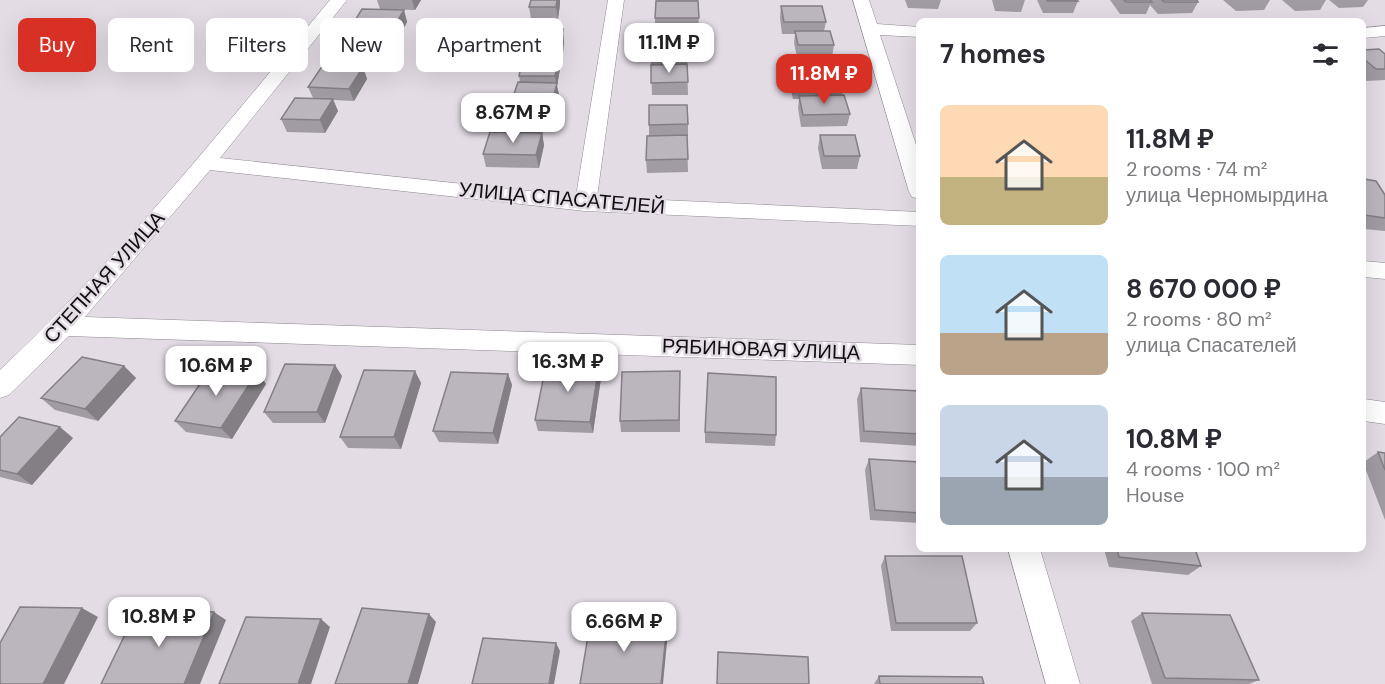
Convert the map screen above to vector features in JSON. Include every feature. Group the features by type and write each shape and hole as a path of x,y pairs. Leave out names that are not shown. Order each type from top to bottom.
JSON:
{"street":[{"name":"СТЕПНАЯ УЛИЦА","path":"0,387 63,326 205,163 339,0"},
{"path":"585,204 616,0"},
{"path":"861,0 916,179"},
{"path":"871,29 916,32"},
{"path":"1366,33 1385,31"},
{"name":"УЛИЦА СПАСАТЕЛЕЙ","path":"205,163 585,204 916,219"},
{"path":"1366,270 1385,272"},
{"name":"РЯБИНОВАЯ УЛИЦА","path":"63,326 916,355"},
{"path":"1366,410 1385,413"},
{"path":"1025,552 1062,684"}],"building":[{"path":"531,0 557,0 556,7 529,7"},
{"path":"1077,0 1078,1 1047,1"},
{"path":"1124,0 1150,0 1152,2 1126,2"},
{"path":"1162,0 1197,0 1198,2 1164,2"},
{"path":"656,1 698,1 699,18 655,18"},
{"path":"781,6 822,6 826,22 784,22"},
{"path":"362,9 404,10 399,18 356,18"},
{"path":"795,31 830,31 834,45 798,45"},
{"path":"686,36 687,54 650,55 650,37"},
{"path":"1379,49 1385,54 1385,69 1376,69 1366,61 1366,50"},
{"path":"687,64 688,82 651,83 651,65"},
{"path":"839,68 844,86 794,86 791,69"},
{"path":"320,69 320,72 360,72 349,89 308,87"},
{"path":"520,72 556,72 555,76 519,76"},
{"path":"518,82 557,83 551,106 510,106"},
{"path":"844,95 850,114 803,115 799,96"},
{"path":"295,98 333,99 320,120 281,119"},
{"path":"649,105 687,105 688,124 649,125"},
{"path":"490,132 542,133 536,155 483,154"},
{"path":"687,135 688,159 646,160 647,136"},
{"path":"820,135 855,135 860,156 824,156"},
{"path":"1366,179 1376,181 1385,195 1385,218 1366,215"},
{"path":"82,357 124,366 85,409 41,398"},
{"path":"285,364 335,365 317,412 264,412"},
{"path":"546,365 599,366 590,422 535,420"},
{"path":"212,366 257,372 221,428 175,421"},
{"path":"364,370 415,371 394,437 340,437"},
{"path":"680,371 679,420 620,421 622,372"},
{"path":"451,372 508,374 493,433 433,431"},
{"path":"708,373 776,377 776,435 705,432"},
{"path":"861,388 916,391 916,434 864,431"},
{"path":"19,417 60,427 17,474 0,470 0,437"},
{"path":"1378,452 1385,453 1385,470"},
{"path":"869,459 916,462 916,513 875,510"},
{"path":"1118,552 1196,552 1201,566 1119,557"},
{"path":"885,556 962,556 977,623 896,623"},
{"path":"20,607 82,608 43,684 0,684 0,643"},
{"path":"362,608 429,614 408,684 335,684"},
{"path":"137,610 214,612 184,684 101,684"},
{"path":"1142,613 1230,615 1259,680 1165,678"},
{"path":"246,617 321,619 298,684 219,684"},
{"path":"591,618 667,624 661,684 580,684"},
{"path":"483,638 556,643 549,684 472,684"},
{"path":"718,652 808,657 809,684 717,684"},
{"path":"879,676 982,677 984,684 880,684"}]}
